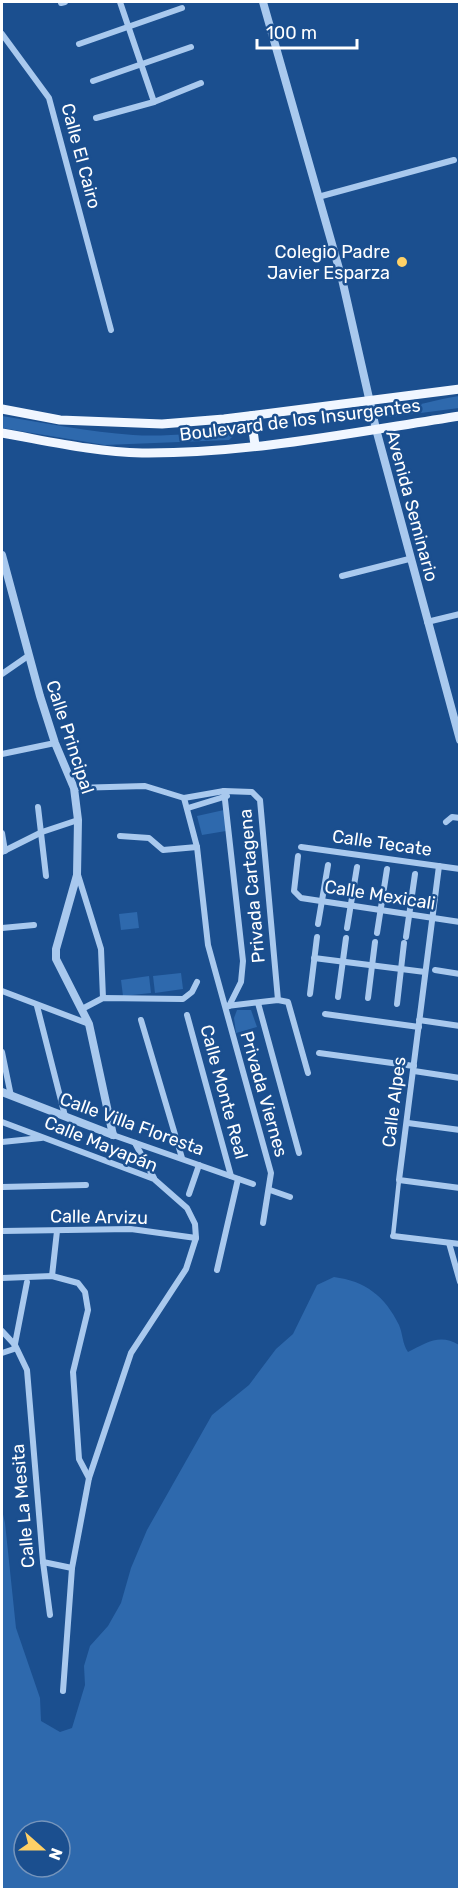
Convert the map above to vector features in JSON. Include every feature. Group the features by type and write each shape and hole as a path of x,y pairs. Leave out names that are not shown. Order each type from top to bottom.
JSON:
{"main road":[{"name":"Boulevard de los Insurgentes","path":"2,409 60,420 162,424 370,402 459,389"},
{"path":"251,416 255,445"},
{"name":"Boulevard de los Insurgentes","path":"2,433 87,448 140,453 255,445 459,416"}],"street":[{"path":"120,2 143,63 154,102"},
{"name":"Avenida Seminario","path":"263,2 342,279 375,429 459,740"},
{"path":"79,44 182,8"},
{"name":"Calle El Cairo","path":"2,34 49,98 111,330"},
{"path":"93,81 191,47"},
{"path":"96,118 154,102 201,83"},
{"path":"318,197 454,160"},
{"name":"Calle Principal","path":"2,555 28,656 55,743 74,788 78,820 78,875 56,949 56,958 89,1024 113,1135"},
{"path":"342,576 409,559"},
{"path":"428,622 459,614"},
{"path":"2,674 28,656"},
{"path":"2,754 55,743"},
{"name":"Privada Cartagena","path":"74,788 145,786 184,798 224,795"},
{"name":"Privada Cartagena","path":"188,808 232,792 252,792 260,800 278,1000"},
{"path":"224,795 243,961 241,982 227,1006"},
{"name":"Privada Viernes","path":"184,798 197,847 208,945 227,1006 271,1173 263,1223"},
{"path":"38,807 46,876"},
{"path":"446,822 452,817 459,818"},
{"path":"2,833 3,851 42,832 78,820"},
{"path":"120,836 149,838 163,850 197,847"},
{"name":"Calle Tecate","path":"301,847 459,869"},
{"name":"Calle Mexicali","path":"298,856 294,891 296,896 322,902 459,922"},
{"path":"318,924 328,865"},
{"name":"Calle Alpes","path":"393,1236 439,866"},
{"path":"347,928 357,867"},
{"path":"377,933 387,869"},
{"path":"397,1004 415,874"},
{"path":"78,875 101,949 103,998"},
{"path":"2,928 34,926"},
{"path":"310,994 317,937"},
{"path":"338,997 346,938"},
{"path":"368,998 375,942"},
{"path":"314,958 425,972"},
{"path":"435,970 459,974"},
{"path":"82,1010 103,998 183,999 192,992 197,982"},
{"path":"2,991 89,1024"},
{"path":"227,1006 278,1000 288,1002 308,1073"},
{"path":"258,1003 299,1153"},
{"path":"38,1006 65,1116"},
{"path":"325,1014 459,1026"},
{"name":"Calle Monte Real","path":"187,1015 235,1178"},
{"path":"141,1020 182,1158"},
{"path":"2,1052 11,1096"},
{"path":"319,1053 414,1068 459,1078"},
{"name":"Calle Villa Floresta","path":"2,1092 113,1135 253,1184"},
{"name":"Calle Mayapán","path":"2,1122 154,1179 192,1214 196,1238"},
{"path":"408,1123 459,1130"},
{"path":"2,1142 44,1137"},
{"path":"135,1143 154,1179"},
{"path":"189,1194 200,1165"},
{"path":"218,1270 235,1178"},
{"path":"399,1180 459,1188"},
{"path":"2,1187 86,1185"},
{"path":"270,1190 290,1197"},
{"name":"Calle Arvizu","path":"2,1231 131,1229 196,1238"},
{"path":"52,1276 57,1231"},
{"path":"393,1236 459,1244"},
{"path":"63,1690 65,1638 72,1568 89,1478 131,1353 182,1276 196,1238"},
{"path":"449,1244 459,1282"},
{"path":"2,1278 52,1276 78,1283 88,1300 88,1310 73,1372 79,1459 89,1478"},
{"path":"2,1353 11,1351 15,1345 27,1282"},
{"name":"Calle La Mesita","path":"2,1331 15,1345 27,1370 43,1562 50,1615"},
{"path":"43,1562 72,1568"}],"shaded area":[{"path":"459,396 459,408 390,417 388,414 390,411"},
{"path":"2,416 117,434 157,435 229,430 233,436 229,440 105,445 2,428"},
{"path":"224,810 226,831 202,835 197,816"},
{"path":"137,912 139,928 121,930 119,914"},
{"path":"181,973 183,989 155,993 153,976"},
{"path":"149,976 151,993 123,996 121,980"},
{"path":"237,1010 251,1010 257,1027 236,1033 234,1018"},
{"path":"334,1277 364,1286 380,1298 399,1325 408,1352 439,1340 452,1341 459,1345 459,1889 2,1889 2,1510 16,1628 40,1698 41,1721 60,1732 72,1728 85,1685 84,1666 90,1646 108,1626 121,1603 131,1568 147,1530 212,1415 249,1385 276,1349 293,1334 317,1285"}],"place":[{"name":"Colegio Padre Javier Esparza","path":"402,262"}]}
